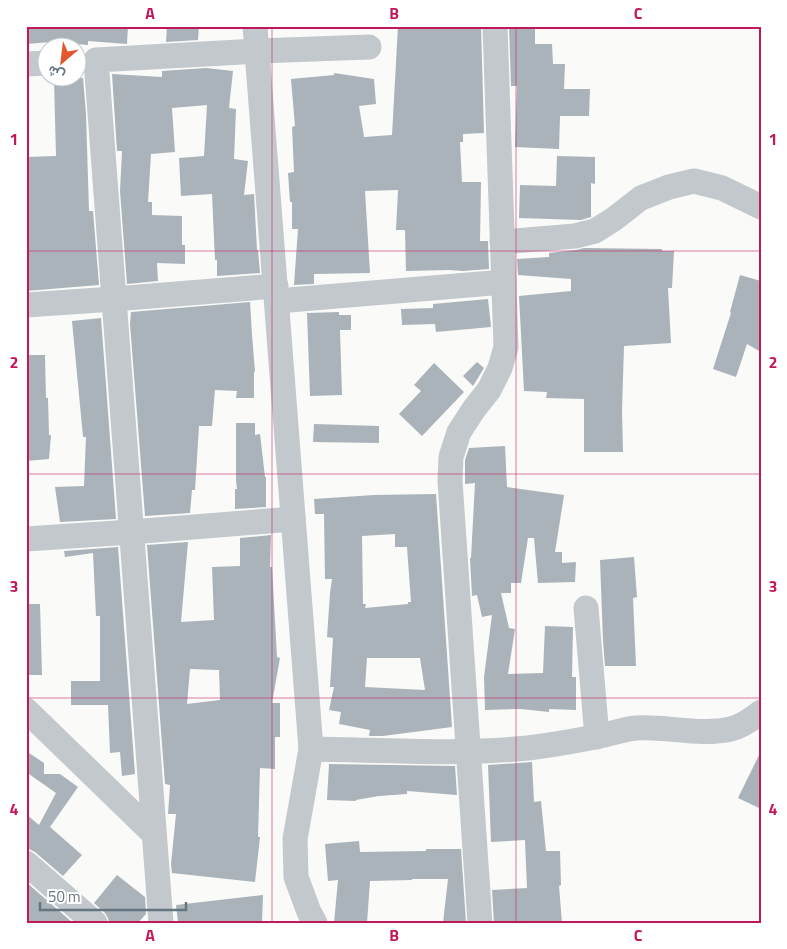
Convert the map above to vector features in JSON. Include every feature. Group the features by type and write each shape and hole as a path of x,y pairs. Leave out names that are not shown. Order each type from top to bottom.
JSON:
{"street":[{"path":"255,26 311,749 295,838 296,877 315,923"},
{"path":"480,923 450,481 451,456 459,432 488,390 500,368 506,347 494,26"},
{"path":"88,60 369,47"},
{"path":"88,69 114,299 161,923"},
{"path":"502,242 575,236 595,231 641,198 669,187 694,181 722,188 761,208"},
{"path":"26,305 114,299 504,282"},
{"path":"26,539 293,518"},
{"path":"586,608 597,737"},
{"path":"26,710 154,834"},
{"path":"311,749 469,752 529,748 597,737 635,728 718,731 748,722 761,712"},
{"path":"26,863 94,923"}],"building":[{"path":"26,26 128,26 127,44 88,41 88,38 38,38 38,43 26,44"},
{"path":"167,26 199,26 198,40 166,42"},
{"path":"398,26 481,26 484,133 463,134 463,142 460,142 462,182 481,182 480,241 488,241 489,269 406,271 405,230 396,230 398,190 365,191 370,273 314,274 314,284 294,285 298,229 292,229 292,202 290,202 288,173 294,172 292,127 295,126 291,79 334,75 334,73 374,79 376,104 359,106 364,137 392,135"},
{"path":"509,26 535,26 535,44 552,44 553,64 565,64 564,89 590,89 589,116 560,116 559,149 515,147 517,86 511,86"},
{"path":"206,68 233,71 229,108 236,109 234,159 248,161 244,195 254,194 260,273 217,276 212,194 181,196 179,158 204,156 207,105 172,108 175,152 151,154 148,202 152,202 152,215 182,216 182,245 185,245 185,264 157,263 158,281 127,284 120,191 122,151 117,151 112,74 162,77 162,71"},
{"path":"54,88 84,88 89,211 93,211 99,285 26,291 26,157 56,156"},
{"path":"557,156 595,157 595,184 591,183 591,217 581,220 519,218 520,185 556,186"},
{"path":"584,248 662,249 662,251 674,251 672,288 668,288 671,343 624,346 623,452 584,452 584,399 546,398 547,392 524,391 519,296 571,291 571,279 518,275 517,259 549,257 549,253"},
{"path":"740,275 761,281 761,352 747,344 736,377 713,369 731,313"},
{"path":"488,299 491,327 436,332 435,324 402,325 401,309 433,308 433,304"},
{"path":"250,302 255,372 254,398 236,398 237,391 215,390 212,426 199,426 195,490 192,490 190,513 145,516 130,324 131,312"},
{"path":"339,312 339,315 351,315 351,330 340,330 342,395 310,396 307,313"},
{"path":"101,318 116,519 60,522 55,487 84,486 86,437 83,437 72,321"},
{"path":"26,355 45,355 46,398 48,398 49,435 51,435 49,459 26,461"},
{"path":"477,362 484,368 473,386 463,376"},
{"path":"434,363 464,392 422,436 399,414 421,391 414,385"},
{"path":"236,423 255,423 255,435 260,434 266,477 266,507 235,509 235,489 237,489"},
{"path":"314,424 379,426 379,443 313,442"},
{"path":"505,446 507,487 564,495 555,552 562,552 562,563 576,562 575,582 538,583 534,538 528,538 521,583 511,583 511,593 501,593 509,628 515,629 508,674 543,673 545,626 573,627 572,677 576,677 576,710 549,709 549,712 521,709 485,710 484,677 492,615 482,617 477,595 472,596 470,558 475,483 465,484 465,460 469,448"},
{"path":"436,494 452,727 383,736 369,736 370,730 339,724 341,712 329,710 334,687 330,687 333,638 327,637 332,579 325,579 324,514 315,514 314,499 374,495","holes":["395,534 395,547 407,547 411,602 408,602 408,604 365,608 366,604 363,604 362,536","367,658 420,658 425,690 365,687"]},
{"path":"271,535 270,567 272,567 277,657 280,658 272,703 280,703 280,737 275,737 275,769 260,768 258,837 260,837 255,882 172,873 171,864 176,814 168,814 170,785 165,784 147,545 188,542 181,622 214,620 212,567 240,566 240,538","holes":["190,669 219,670 220,700 187,704"]},
{"path":"118,547 135,774 122,776 120,752 110,753 108,705 71,705 71,681 100,681 100,616 96,616 93,553 65,557 64,551"},
{"path":"634,557 637,597 633,598 636,666 605,666 600,560"},
{"path":"26,604 40,604 42,675 26,675"},
{"path":"26,751 44,763 44,774 60,774 78,787 50,827 82,855 63,876 35,852 26,849 26,814 39,825 56,793 26,772"},
{"path":"761,751 761,809 738,798"},
{"path":"532,762 534,802 541,801 546,851 560,851 561,885 559,886 562,923 494,923 492,890 527,888 525,840 491,842 488,765"},
{"path":"329,764 455,766 457,795 407,791 407,794 379,796 356,801 327,800"},
{"path":"359,841 360,852 461,849 466,923 443,923 448,879 412,879 370,881 367,923 334,923 338,880 328,881 325,844"},
{"path":"117,875 145,897 146,914 138,923 109,923 105,913 94,903"},
{"path":"26,882 73,923 26,923"},
{"path":"263,895 262,923 178,923 176,905"}]}
